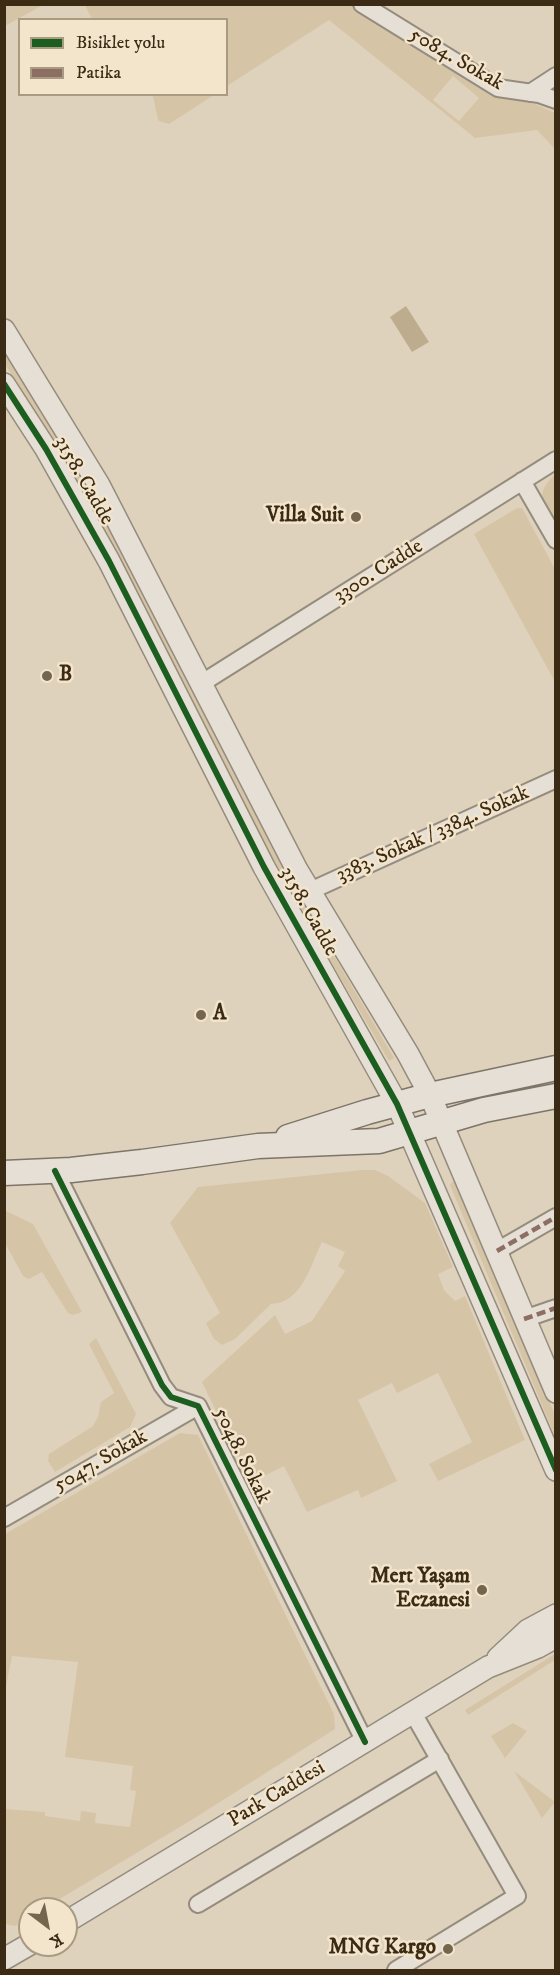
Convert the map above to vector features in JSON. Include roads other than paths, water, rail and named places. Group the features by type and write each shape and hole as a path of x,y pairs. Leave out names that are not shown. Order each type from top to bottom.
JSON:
{"main road":[{"path":"258,1146 430,1095 555,1068"},
{"path":"4,1173 55,1171 142,1162 258,1146 380,1142 484,1110 555,1096"}],"street":[{"name":"5084. Sokak","path":"362,4 489,83 508,91 530,93 555,100"},
{"path":"530,93 555,76"},
{"name":"3158. Cadde","path":"4,330 99,485 310,891 408,1054 430,1095 555,1392"},
{"name":"3158. Cadde","path":"4,384 46,449 109,561 264,867 397,1104 555,1470"},
{"name":"3300. Cadde","path":"202,683 555,460"},
{"path":"522,481 555,540"},
{"name":"3383. Sokak / 3384. Sokak","path":"310,891 555,779"},
{"name":"5048. Sokak","path":"55,1171 162,1385 171,1397 198,1406 365,1742"},
{"path":"497,1251 555,1217"},
{"path":"524,1319 555,1308"},
{"name":"5047. Sokak","path":"4,1518 198,1406"},
{"name":"Park Caddesi","path":"488,1667 528,1630 555,1614"},
{"name":"Park Caddesi","path":"78,1915 488,1667 538,1647 555,1637"},
{"path":"396,1971 517,1896 413,1713"},
{"path":"198,1904 440,1759"},
{"path":"4,1959 18,1951"}],"place":[{"name":"Villa Suit","path":"356,517"},
{"name":"B","path":"47,676"},
{"name":"A","path":"201,1015"},
{"name":"Mert Yaşam Eczanesi","path":"482,1590"},
{"name":"MNG Kargo","path":"448,1949"}]}
